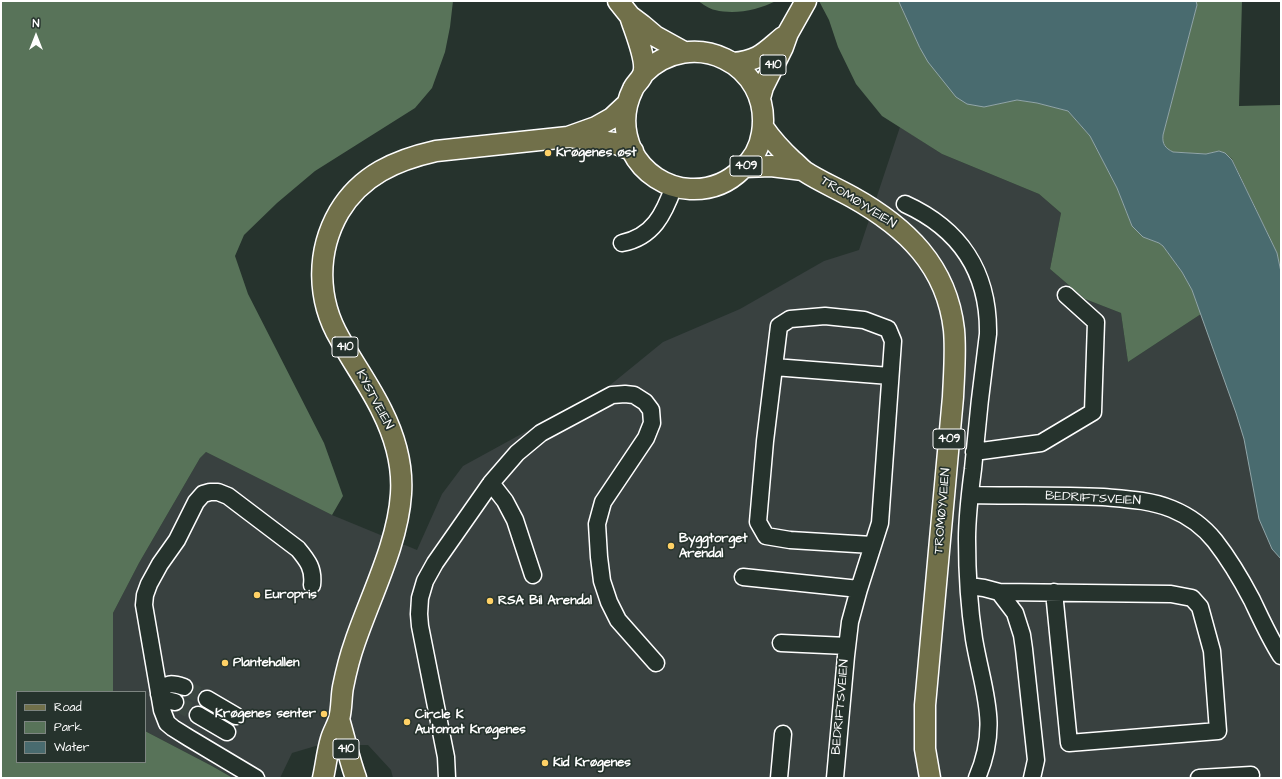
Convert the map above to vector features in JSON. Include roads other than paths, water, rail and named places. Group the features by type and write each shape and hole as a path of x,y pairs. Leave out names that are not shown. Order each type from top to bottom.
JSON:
{"main road":[{"name":"410","path":"760,98 763,87 783,47 788,33 806,1"},
{"name":"409","path":"624,8 656,36 684,52"},
{"name":"409","path":"624,8 642,52 643,74"},
{"name":"410","path":"733,63 748,62 755,59 766,52 788,33"},
{"name":"409","path":"694,51 710,53 733,63 749,79 760,98 763,127 759,144 753,156 745,167 728,181 707,188 685,188 665,183 650,173 637,159 629,144 626,128 627,104 633,88 643,74 655,64 673,55 684,52 694,51"},
{"name":"KYSTVEIEN","path":"568,137 596,127 612,118 627,104"},
{"name":"TROMØYVEIEN","path":"763,127 774,143 803,170 884,216 913,241 926,255 937,273 946,293 951,311 954,330 955,358 953,397 925,705 925,749 930,778"},
{"name":"KYSTVEIEN","path":"323,778 330,742 339,719 343,688 351,653 394,534 399,512 401,486 399,459 389,425 373,393 339,338 331,322 323,292 323,260 329,234 340,210 348,198 377,172 400,161 417,155 436,151 568,137 614,143 633,151"},
{"name":"TROMØYVEIEN","path":"745,167 771,166 803,170"},
{"name":"KYSTVEIEN","path":"339,719 356,778"},
{"name":"410","path":"330,778 342,776 352,778"}],"street":[{"path":"622,243 636,239 655,224 667,205 674,186"},
{"path":"905,204 934,220 951,234 962,246 971,260 984,290 988,321 988,334 974,452 967,538 968,586 974,639 987,695 989,717 986,753 977,778"},
{"path":"974,452 1041,443 1093,412 1096,322 1066,295"},
{"name":"BEDRIFTSVEIEN","path":"774,367 779,326 790,319 825,316 864,320 888,330 893,341 880,523 872,545 850,622 835,778"},
{"path":"872,545 790,540 766,536 758,522 765,441 774,367 890,376"},
{"path":"447,778 445,749 420,626 420,598 425,581 435,563 491,483 517,453 541,433 612,395 634,395 645,402 651,410 652,423 646,438 603,502 597,524 598,557 602,581 609,602 618,620 656,663"},
{"path":"491,483 505,501 514,520 533,574"},
{"path":"256,778 173,728 163,717 165,702 144,605 145,595 149,584 160,564 177,540 196,502 203,494 210,492 218,492 228,496 298,549 310,566 313,575 312,585"},
{"name":"BEDRIFTSVEIEN","path":"970,495 1079,496 1138,500 1171,508 1189,516 1203,527 1235,569 1270,639 1281,656"},
{"path":"743,577 859,589"},
{"path":"968,586 999,592 1054,592 1171,594 1192,598 1200,608 1212,651 1218,731 1069,743 1054,592"},
{"path":"999,592 1015,613 1022,635 1036,760 1032,778"},
{"path":"781,643 847,646"},
{"path":"165,702 161,689 166,685 174,684 184,686"},
{"path":"207,699 236,716"},
{"path":"198,715 227,732"},
{"path":"778,778 784,734"},
{"path":"1199,778 1251,776"}],"water":[{"path":"899,1 1196,1 1197,5 1163,135 1163,141 1166,147 1173,152 1206,154 1219,151 1225,153 1232,160 1277,253 1281,272 1281,559 1272,549 1259,519 1244,439 1192,290 1182,272 1163,246 1143,237 1132,226 1117,188 1090,136 1068,111 1037,103 1017,100 984,107 967,104 956,97 928,62 920,48"}],"tunnel":[{"path":"184,687 207,699"},
{"path":"175,702 198,715"}],"place":[{"name":"Krøgenes øst","path":"548,153"},
{"name":"Byggtorget Arendal","path":"671,546"},
{"name":"Europris","path":"257,595"},
{"name":"RSA Bil Arendal","path":"490,601"},
{"name":"Plantehallen","path":"225,663"},
{"name":"Krøgenes senter","path":"324,714"},
{"name":"Circle K Automat Krøgenes","path":"407,722"},
{"name":"Kid Krøgenes","path":"545,763"}]}
